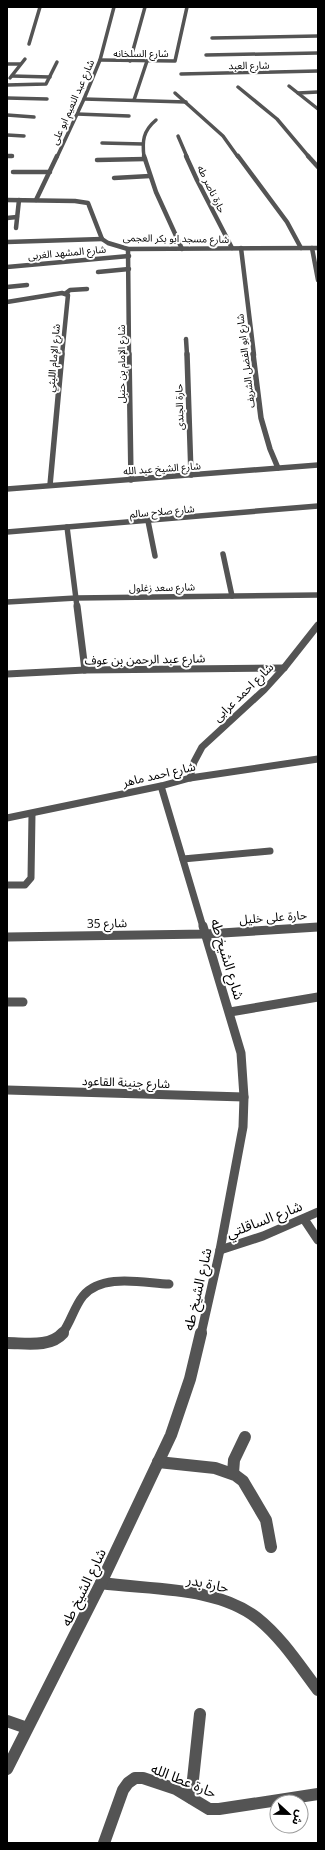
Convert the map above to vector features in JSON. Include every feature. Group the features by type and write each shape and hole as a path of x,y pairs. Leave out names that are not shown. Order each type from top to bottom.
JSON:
{"street":[{"path":"29,44 40,7"},
{"name":"شارع عبد النعيم ابو على","path":"36,200 84,99 100,60 114,7"},
{"path":"130,61 145,7"},
{"name":"شارع السلخانه","path":"100,60 175,60 187,7"},
{"path":"212,38 318,36"},
{"path":"206,55 318,53"},
{"path":"24,59 10,77 7,85 44,85 50,77 57,62"},
{"path":"134,100 147,61"},
{"path":"7,64 20,64"},
{"name":"شارع العبد","path":"181,74 318,71"},
{"path":"10,77 50,77"},
{"path":"289,86 318,109"},
{"path":"238,87 277,119 318,167"},
{"path":"298,93 318,92"},
{"path":"175,93 223,136 287,222 301,248"},
{"path":"7,98 47,99"},
{"path":"84,99 186,102"},
{"path":"77,114 129,116"},
{"path":"7,116 34,117"},
{"path":"156,120 144,134 143,144 145,159 150,176 182,249"},
{"path":"7,135 24,136"},
{"name":"حارة ناصر طه","path":"178,136 197,180 232,248"},
{"path":"102,144 143,144"},
{"path":"97,160 145,159"},
{"path":"13,172 50,172"},
{"path":"114,178 150,176"},
{"path":"7,200 75,200 88,203 102,239 7,242"},
{"path":"16,228 19,200"},
{"path":"7,218 17,217"},
{"name":"شارع مسجد ابو بكر العجمى","path":"102,239 117,247 128,249 318,248"},
{"name":"شارع ابو الفضل الشريف","path":"241,248 261,418 270,449 278,468"},
{"path":"312,248 318,279"},
{"name":"شارع الإمام بن حنبل","path":"128,249 131,480"},
{"name":"شارع المشهد الغربى","path":"7,267 129,256"},
{"path":"98,272 129,269"},
{"path":"7,287 27,285"},
{"path":"7,302 66,293 70,290 87,289"},
{"name":"شارع الإمام الليثي","path":"50,485 68,295 66,293"},
{"name":"حارة الجندى","path":"186,339 191,475"},
{"name":"شارع الشيخ عبد الله","path":"7,489 318,465"},
{"name":"شارع صلاح سالم","path":"7,532 318,506"},
{"path":"148,521 155,556"},
{"path":"67,527 85,670"},
{"path":"223,554 232,596"},
{"name":"شارع سعد زغلول","path":"7,602 76,598 318,594"},
{"name":"شارع احمد عرابى","path":"190,778 194,762 202,748 246,708 284,668 318,625"},
{"name":"شارع عبد الرحمن بن عوف","path":"7,674 85,670 284,668"},
{"name":"شارع احمد ماهر","path":"7,818 161,786 190,778 318,759"},
{"name":"شارع الشيخ طه","path":"7,1769 101,1584 171,1435 190,1379 220,1250 243,1127 244,1097 241,1054 230,1012 161,786"},
{"path":"7,885 24,885 31,878 32,814"},
{"path":"183,859 270,851"},
{"name":"حارة على خليل","path":"206,934 318,926"},
{"name":"شارع 35","path":"7,937 206,934"},
{"path":"230,1012 318,997"},
{"path":"7,1002 23,1002"},
{"name":"شارع جنينة القاعود","path":"7,1090 244,1097"},
{"name":"شارع الساقلتي","path":"220,1250 263,1236 318,1212"},
{"path":"304,1219 318,1240"},
{"path":"7,1343 45,1342 57,1339 66,1329 86,1292 98,1285 112,1283 169,1284"},
{"path":"232,1473 234,1460 245,1437"},
{"path":"158,1462 220,1470 232,1473 243,1481 267,1519 271,1533 271,1547"},
{"name":"حارة بدر","path":"101,1584 205,1595 223,1599 241,1607 272,1631 318,1690"},
{"path":"191,1798 200,1714"},
{"path":"7,1721 27,1728"},
{"name":"حارة عطا الله","path":"104,1843 123,1790 128,1783 135,1778 143,1778 176,1790 210,1808 219,1809 318,1794"}]}
